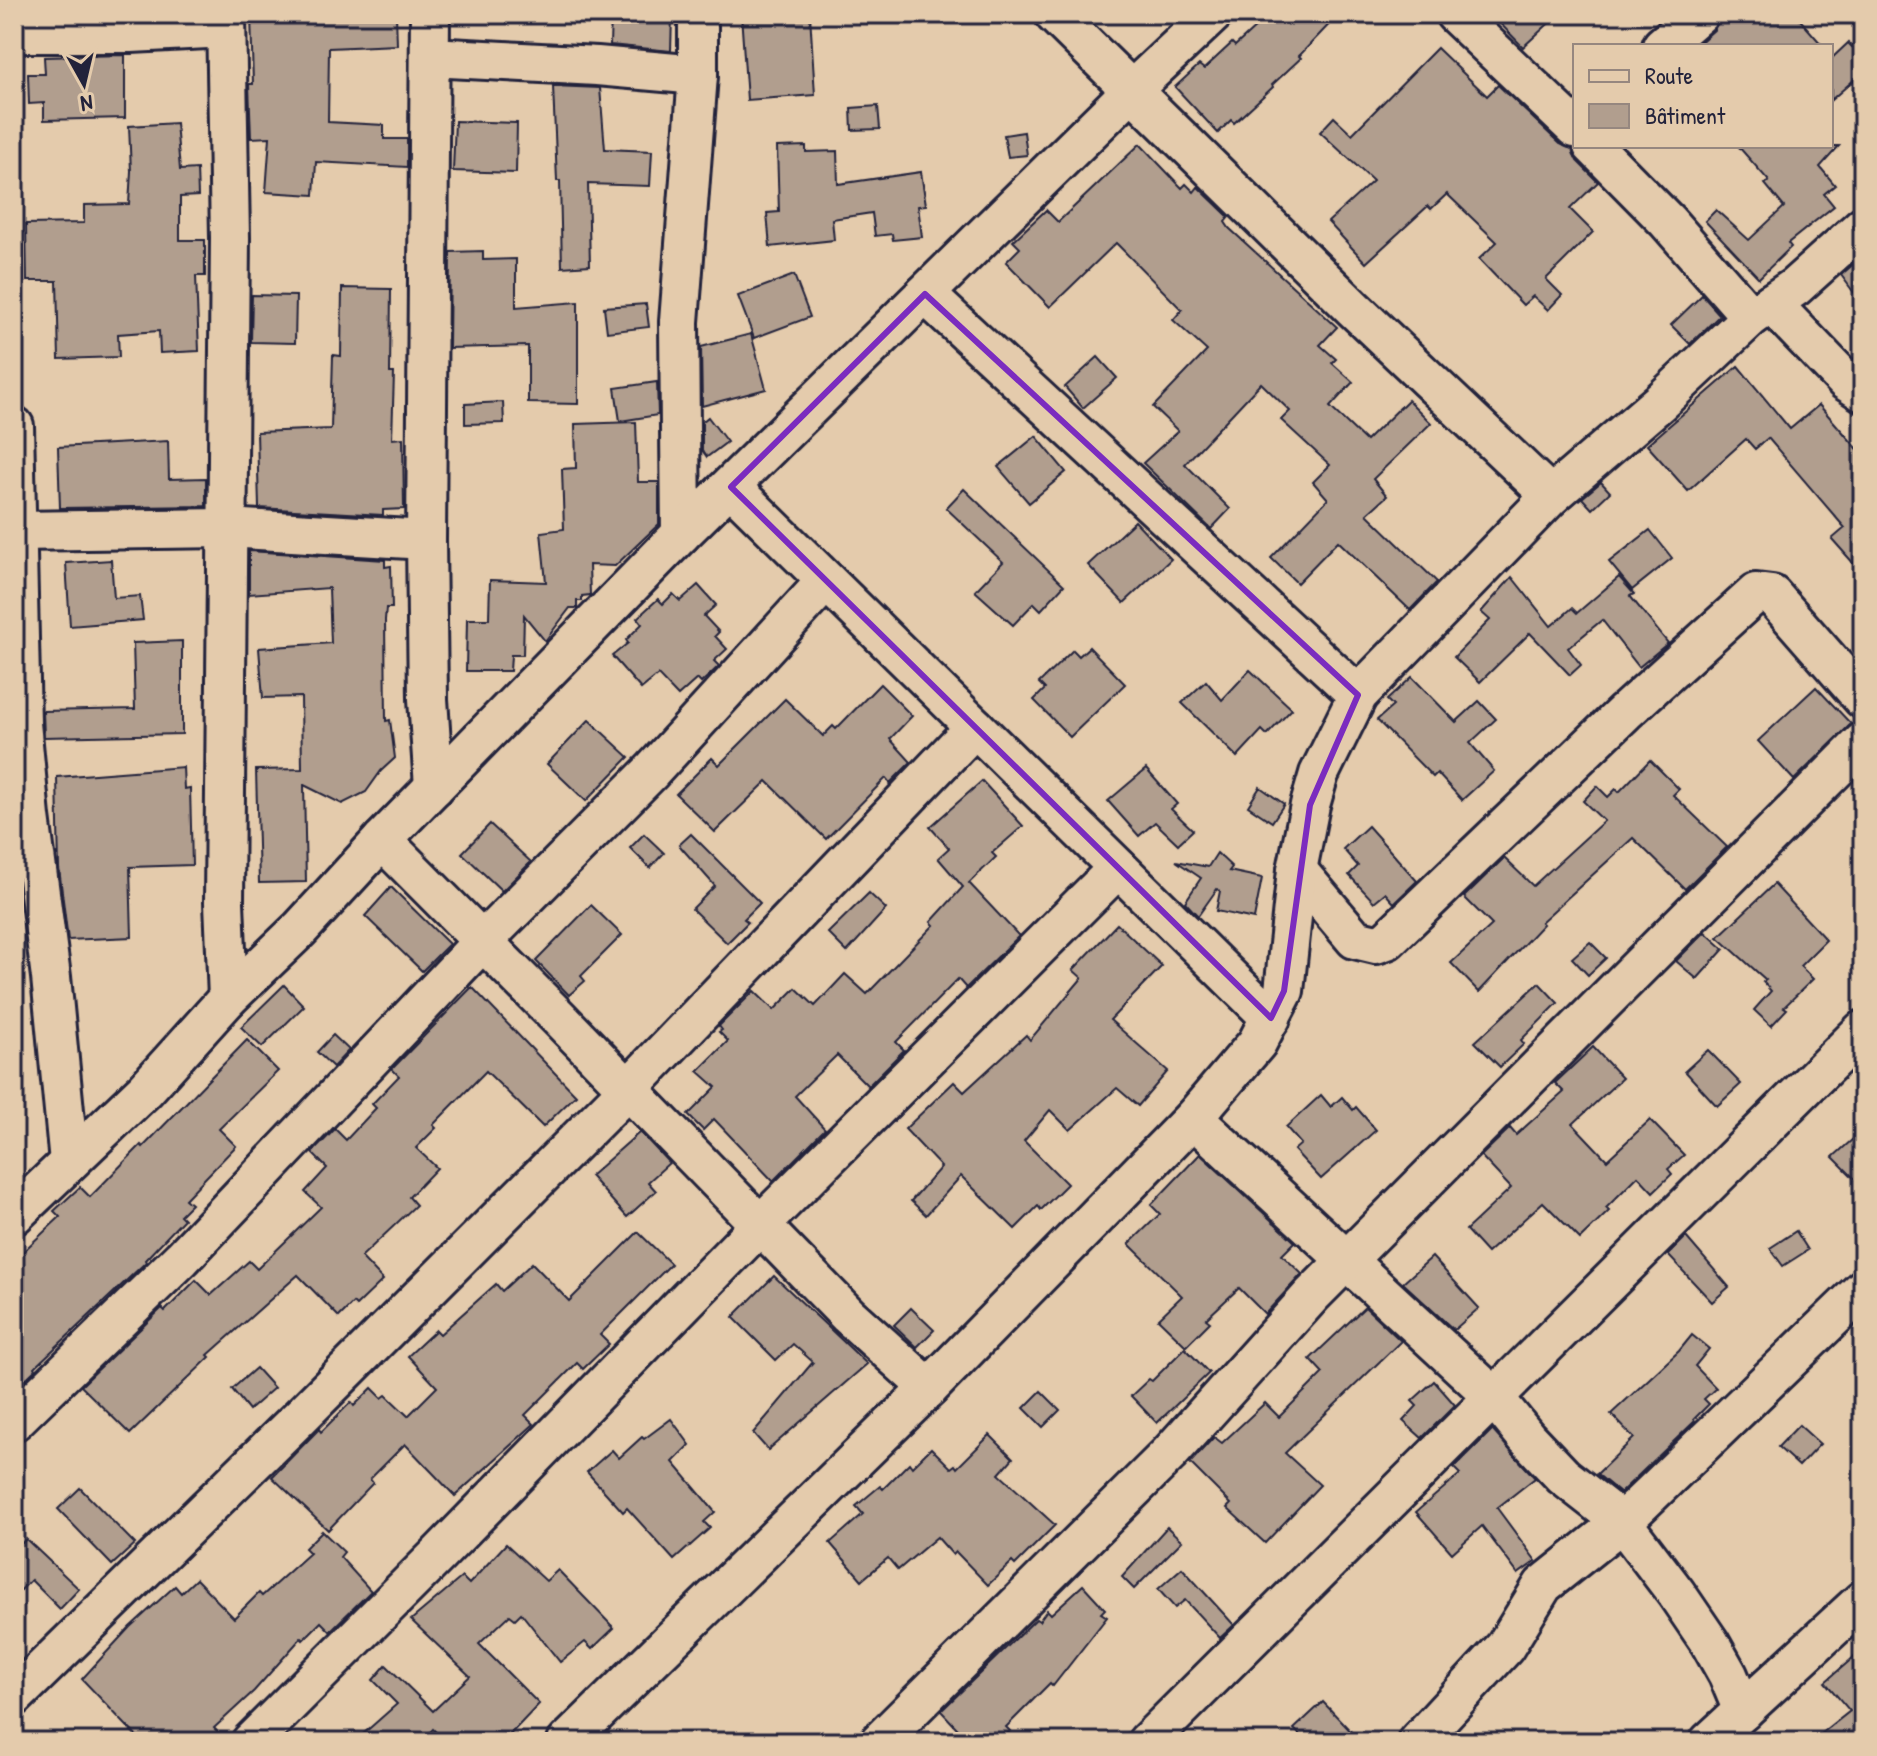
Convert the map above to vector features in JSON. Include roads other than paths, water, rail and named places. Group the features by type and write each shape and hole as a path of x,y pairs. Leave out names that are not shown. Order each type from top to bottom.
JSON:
{"street":[{"path":"430,14 426,540 428,699 434,787"},
{"path":"681,534 679,322 698,75 698,14"},
{"path":"1054,14 1342,297 1551,496"},
{"path":"14,1215 145,1090 228,998 300,929 382,840 681,534 1213,14"},
{"path":"1455,14 1573,123"},
{"path":"1664,44 1699,14"},
{"path":"14,33 131,33 226,21 230,238 224,902 228,998"},
{"path":"430,57 698,75"},
{"path":"1597,148 1667,221 1761,310 1863,392"},
{"path":"567,1742 929,1388 1193,1118 1257,1043 1284,991 1297,870 1310,805 1319,774 1358,695 1551,496 1761,310 1795,287 1863,226"},
{"path":"925,294 1358,695"},
{"path":"14,426 22,825 51,977 69,1162"},
{"path":"731,487 1271,1018"},
{"path":"16,554 226,528 426,540"},
{"path":"14,1421 182,1258 482,942 652,771 826,581"},
{"path":"1297,870 1355,939 1376,944 1387,940 1625,712 1756,593 1772,595 1863,699"},
{"path":"14,1697 628,1089 975,727"},
{"path":"879,1742 1169,1454 1346,1260 1863,742"},
{"path":"382,840 848,1315 929,1388"},
{"path":"251,1742 761,1224 1118,868"},
{"path":"1147,1742 1863,1030"},
{"path":"1193,1118 1493,1396 1563,1476 1622,1522 1710,1643 1743,1711"},
{"path":"1417,1742 1505,1647 1543,1585 1622,1522 1863,1289"},
{"path":"1710,1742 1863,1600"}]}
